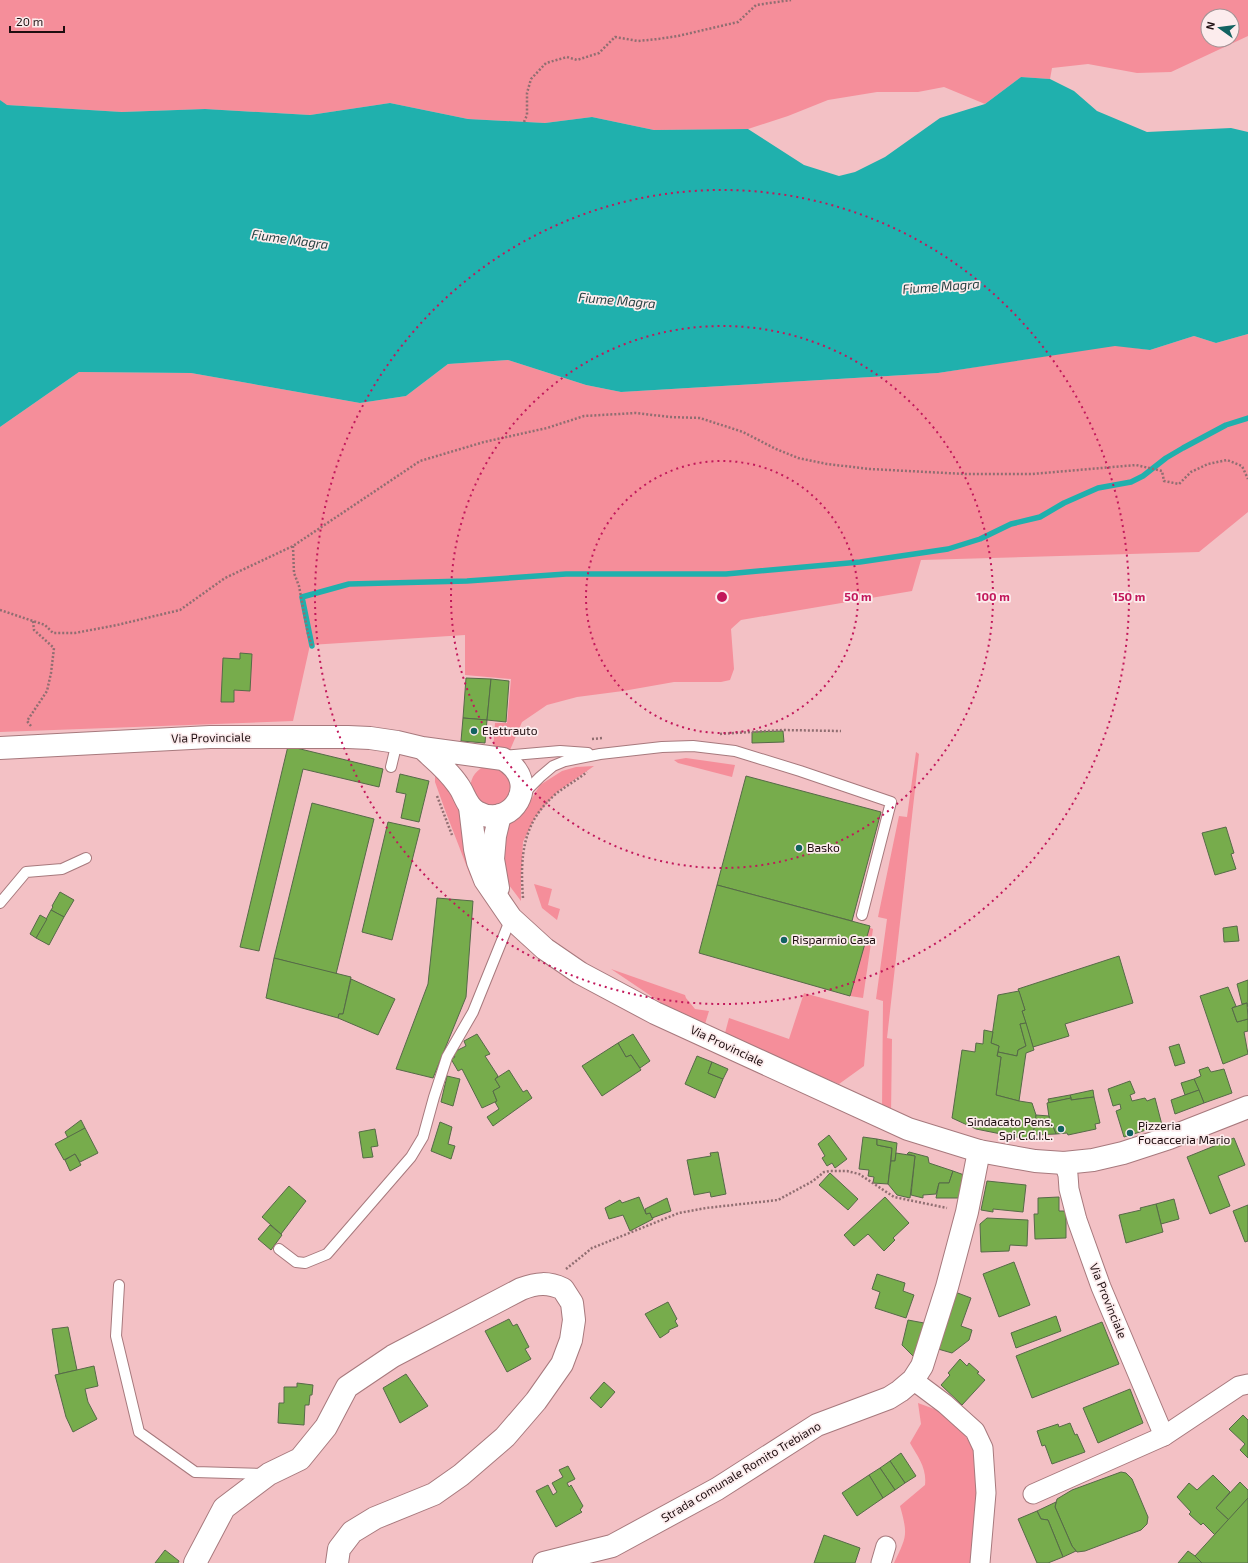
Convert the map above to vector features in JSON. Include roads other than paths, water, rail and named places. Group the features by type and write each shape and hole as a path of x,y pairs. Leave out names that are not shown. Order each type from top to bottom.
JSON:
{"main road":[{"name":"Via Provinciale","path":"0,748 210,736 370,738 422,748 491,757 507,761 517,770 521,779 522,788 520,797"},
{"name":"Via Provinciale","path":"422,748 444,767 459,785 467,800"},
{"path":"491,757 478,760 470,766 465,774 463,784 478,862 485,880 512,907"},
{"path":"467,800 481,814 494,816 509,811 520,797"},
{"path":"500,815 495,836 493,859 512,907"},
{"name":"Via Provinciale","path":"512,907 544,949 580,973 655,1013 908,1129 979,1151 1035,1161 1064,1163 1092,1160 1169,1138 1248,1107"},
{"name":"Strada comunale Romito Trebiano","path":"544,1563 612,1546 717,1488 817,1425 889,1398 900,1392 913,1380 922,1366 947,1287 967,1212 979,1151"},
{"path":"195,1563 224,1508 269,1474 300,1459 326,1427 347,1387 393,1356 521,1289 535,1284 546,1284 563,1289 572,1303 574,1320 571,1340 562,1364 536,1401 505,1437 461,1475 434,1494 375,1518 352,1532 340,1549 337,1563"}],"street":[{"name":"Via Provinciale","path":"1064,1163 1068,1175 1068,1189 1077,1220 1101,1287 1164,1436"},
{"path":"913,1380 945,1404 975,1431 982,1448 986,1494 980,1563"},
{"path":"1033,1494 1164,1436 1239,1386 1248,1384"}],"lane":[{"path":"392,767 397,742"},
{"path":"520,797 553,766 565,761 600,754 662,747 693,746 736,751 891,802 862,915"},
{"path":"491,757 560,751 600,754"},
{"path":"0,903 26,872 62,869 86,858"},
{"path":"279,1248 296,1262 305,1263 327,1254 411,1157 422,1137 447,1057 473,1012 512,907"},
{"path":"119,1285 116,1336 139,1432 195,1472 269,1474"}],"water":[{"name":"Fiume Magra","path":"1021,77 1050,79 1074,91 1097,111 1147,132 1231,128 1248,132 1248,334 1216,343 1194,336 1150,350 1115,346 938,373 621,392 586,385 508,360 448,364 406,396 360,403 191,373 79,372 0,427 0,100 7,105 122,112 205,109 310,115 390,103 468,119 545,123 592,117 654,130 748,129 804,165 839,176 855,172 885,157 940,118 985,104"}],"waterway":[{"path":"312,646 302,597 349,584 467,581 566,574 726,574 860,562 948,549 980,539 1011,524 1040,517 1064,503 1098,488 1131,482 1143,476 1166,458 1183,448 1226,425 1248,418"}],"place":[{"name":"Elettrauto","path":"474,731"},
{"name":"Basko","path":"799,848"},
{"name":"Risparmio Casa","path":"784,940"},
{"name":"Sindacato Pens. Spi C.G.I.L.","path":"1061,1129"},
{"name":"Pizzeria Focacceria Mario","path":"1130,1133"}]}
